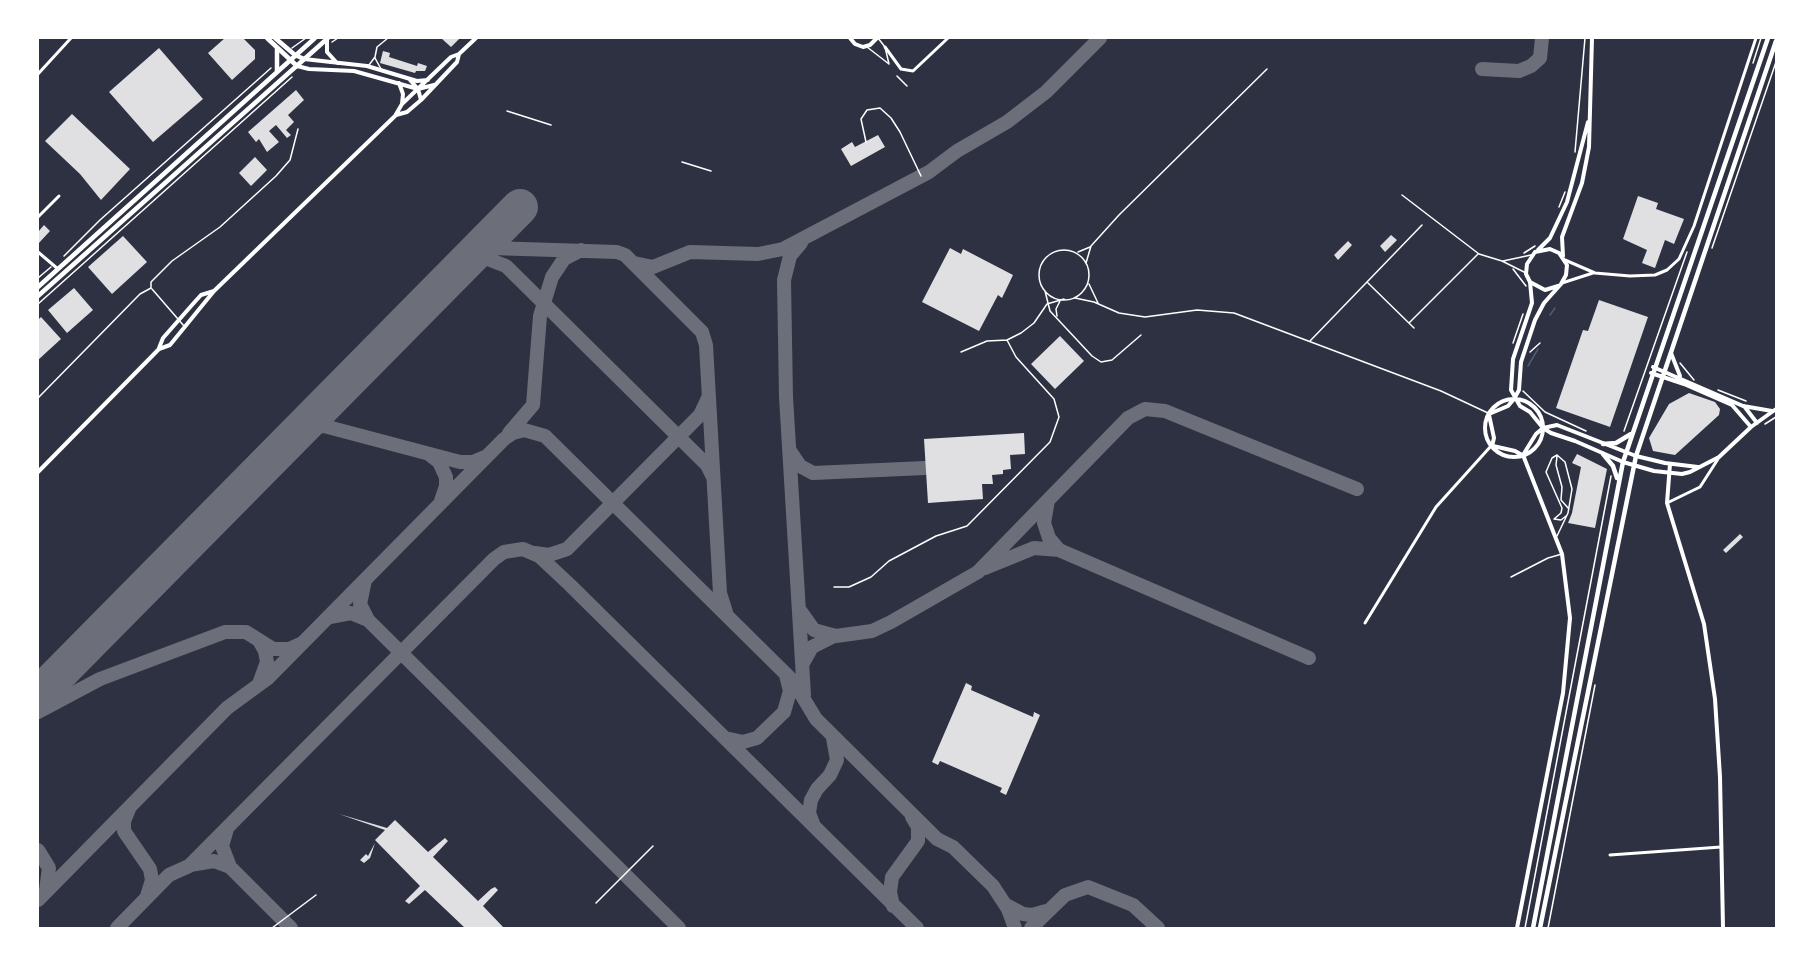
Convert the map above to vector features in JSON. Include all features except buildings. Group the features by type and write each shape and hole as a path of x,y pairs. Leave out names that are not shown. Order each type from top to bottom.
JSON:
{"main road":[{"path":"267,38 297,66"},
{"path":"275,38 295,55 304,59"},
{"path":"38,287 315,38"},
{"path":"38,296 328,38"},
{"path":"1533,928 1620,461 1768,38"},
{"path":"1540,928 1634,465 1639,457 1671,349 1776,41"},
{"path":"277,48 278,72"},
{"path":"1603,444 1616,443 1631,434"},
{"path":"1603,454 1616,470 1617,483"}],"street":[{"path":"38,74 71,38"},
{"path":"328,38 327,52 337,63"},
{"path":"159,349 170,345 214,291 395,116 402,104 451,57 459,54 476,38"},
{"path":"850,38 855,44 867,47 877,38"},
{"path":"885,47 901,69 913,71 948,38"},
{"path":"1514,399 1511,390 1512,368 1532,303 1530,282 1526,274 1527,264 1533,254 1550,238 1567,202 1588,122 1592,38"},
{"path":"1533,254 1550,249 1595,273 1630,276 1655,275 1679,259 1694,226 1756,38"},
{"path":"395,116 407,112 421,100 457,62 459,54"},
{"path":"304,59 368,66 407,77 428,80"},
{"path":"38,66 41,70"},
{"path":"297,66 309,69 354,71 418,89 434,85"},
{"path":"407,77 418,89 421,100"},
{"path":"399,83 403,94 402,104"},
{"path":"1491,446 1486,434 1489,414 1508,406 1519,390 1521,362 1530,332 1544,303 1566,275 1562,237 1587,163 1591,131 1588,122"},
{"path":"39,214 59,196"},
{"path":"38,252 58,269"},
{"path":"1530,282 1545,290 1595,273"},
{"path":"38,472 159,349 163,338 201,295 214,291"},
{"path":"1671,349 1674,364 1681,378"},
{"path":"1652,370 1732,405 1751,427"},
{"path":"1663,374 1670,373 1743,406 1775,410"},
{"path":"1514,399 1524,400 1538,411 1543,417 1543,428"},
{"path":"1743,406 1757,423"},
{"path":"1543,428 1620,461 1668,473 1690,472 1719,457 1751,427 1775,410"},
{"path":"1523,455 1536,434 1543,428 1562,426 1639,457 1670,464 1703,466"},
{"path":"1491,446 1523,455 1532,483 1552,519 1557,536 1562,554 1570,618 1565,678 1516,928"},
{"path":"1365,623 1439,502 1491,446"},
{"path":"1668,503 1700,487 1719,457"},
{"path":"1670,464 1668,503 1708,644 1718,734 1723,928"},
{"path":"1610,855 1721,847"}],"lane":[{"path":"368,66 375,57 377,47 388,38"},
{"path":"867,47 889,64 885,47 877,38"},
{"path":"375,57 382,70"},
{"path":"1141,335 1112,360 1101,362 1092,356 1047,304 1040,272 1044,259 1053,251 1076,252 1091,246 1143,190 1267,69"},
{"path":"897,76 907,86"},
{"path":"866,142 861,124 863,113 873,107 880,108 896,125 921,176"},
{"path":"507,111 551,125"},
{"path":"185,327 151,288 152,282 172,261 220,227 276,176 290,160 298,129"},
{"path":"682,162 711,171"},
{"path":"1402,195 1479,254 1502,261 1526,274"},
{"path":"1309,341 1422,225"},
{"path":"1091,246 1086,263 1093,296 1099,304"},
{"path":"1076,252 1086,263"},
{"path":"1409,323 1479,254"},
{"path":"1502,261 1533,254"},
{"path":"1367,282 1414,328"},
{"path":"1075,298 1082,294 1089,283"},
{"path":"38,398 140,294 151,288"},
{"path":"1045,290 1054,297 1066,299"},
{"path":"961,352 987,340 1007,340 1034,323 1047,304 1066,299 1075,298 1099,304 1119,313 1145,317 1197,310 1234,313 1441,391 1489,414"},
{"path":"1057,317 1056,309 1061,300"},
{"path":"834,587 849,587 871,577 889,561 936,536 967,526 1053,438 1059,417 1054,399 1016,357 1007,340"},
{"path":"1552,519 1561,513 1562,508 1546,472 1552,458 1557,455"},
{"path":"1557,455 1556,465 1562,487 1560,497 1569,509"},
{"path":"1557,455 1565,462 1572,484 1568,513 1557,536"},
{"path":"1552,519 1561,520 1568,513"},
{"path":"1511,577 1548,558 1562,554"},
{"path":"596,903 653,846"},
{"path":"272,928 316,895"}],"path":[{"path":"292,48 306,38"},
{"path":"330,46 338,38"},
{"path":"1574,159 1585,38"},
{"path":"1710,254 1776,62"},
{"path":"61,260 108,213 268,71"},
{"path":"38,304 296,74"},
{"path":"1559,208 1566,188"},
{"path":"1519,255 1537,244"},
{"path":"38,278 50,268"},
{"path":"1513,271 1525,285 1527,295"},
{"path":"1512,348 1526,309"},
{"path":"1527,357 1533,347 1540,343"},
{"path":"1622,436 1651,359 1654,345"},
{"path":"1677,359 1695,380"},
{"path":"1522,389 1545,412 1588,432"},
{"path":"1716,389 1747,402"},
{"path":"1765,424 1776,417"},
{"path":"1525,928 1611,479"},
{"path":"1548,928 1596,678"}],"waterway":[{"path":"1550,315 1555,308"},
{"path":"1528,366 1538,349"}],"taxiway":[{"path":"634,263 653,267 690,252 758,254 783,249 929,172 957,151 1007,122 1046,92 1100,38"},
{"path":"1482,69 1519,71 1531,66 1540,58 1542,38"},
{"path":"801,243 790,256 784,280 786,397 804,695"},
{"path":"473,255 491,248 617,252 625,255 702,332 706,345 720,593 726,612"},
{"path":"509,433 533,405 540,316 552,277 564,259 581,250"},
{"path":"463,265 485,258 506,266 707,465 713,477"},
{"path":"535,553 549,555 567,549 700,415 708,398"},
{"path":"799,609 814,630 836,636 872,631 978,572 1128,418 1145,409 1165,411 1357,489"},
{"path":"296,433 312,427 324,426 460,462 473,462 485,457"},
{"path":"38,900 227,708 268,678 504,439 524,430 545,436 793,681 816,719 937,839 953,847 993,886 1008,909 1015,928"},
{"path":"790,451 800,466 813,473 925,468"},
{"path":"430,455 439,462 446,477 446,486 441,501"},
{"path":"1048,500 1044,523 1049,538 1059,550"},
{"path":"985,568 1034,548 1059,550 1309,658"},
{"path":"117,928 169,875 189,866 494,559 504,552 523,549 539,556 570,585 917,928"},
{"path":"365,580 360,604 368,620"},
{"path":"330,617 351,613 368,620 679,928"},
{"path":"38,712 100,679 225,632 246,632 273,649 289,649 300,644"},
{"path":"803,663 812,647 834,636"},
{"path":"260,642 267,662 260,681"},
{"path":"725,738 743,742 757,738 784,712 790,691 786,675"},
{"path":"814,826 809,813 811,800 817,789 830,775 837,760 833,738"},
{"path":"129,809 124,821 124,831 150,869 152,880 147,896"},
{"path":"893,906 890,892 892,877 918,841 918,827 912,817"},
{"path":"190,865 214,861 230,867 222,846 227,829"},
{"path":"38,850 49,868 46,890"},
{"path":"230,867 291,928"},
{"path":"1031,928 1065,895 1088,887 1133,905 1158,928"},
{"path":"1006,905 1023,914 1032,915 1046,911"}],"runway":[{"path":"38,695 520,207"}]}
